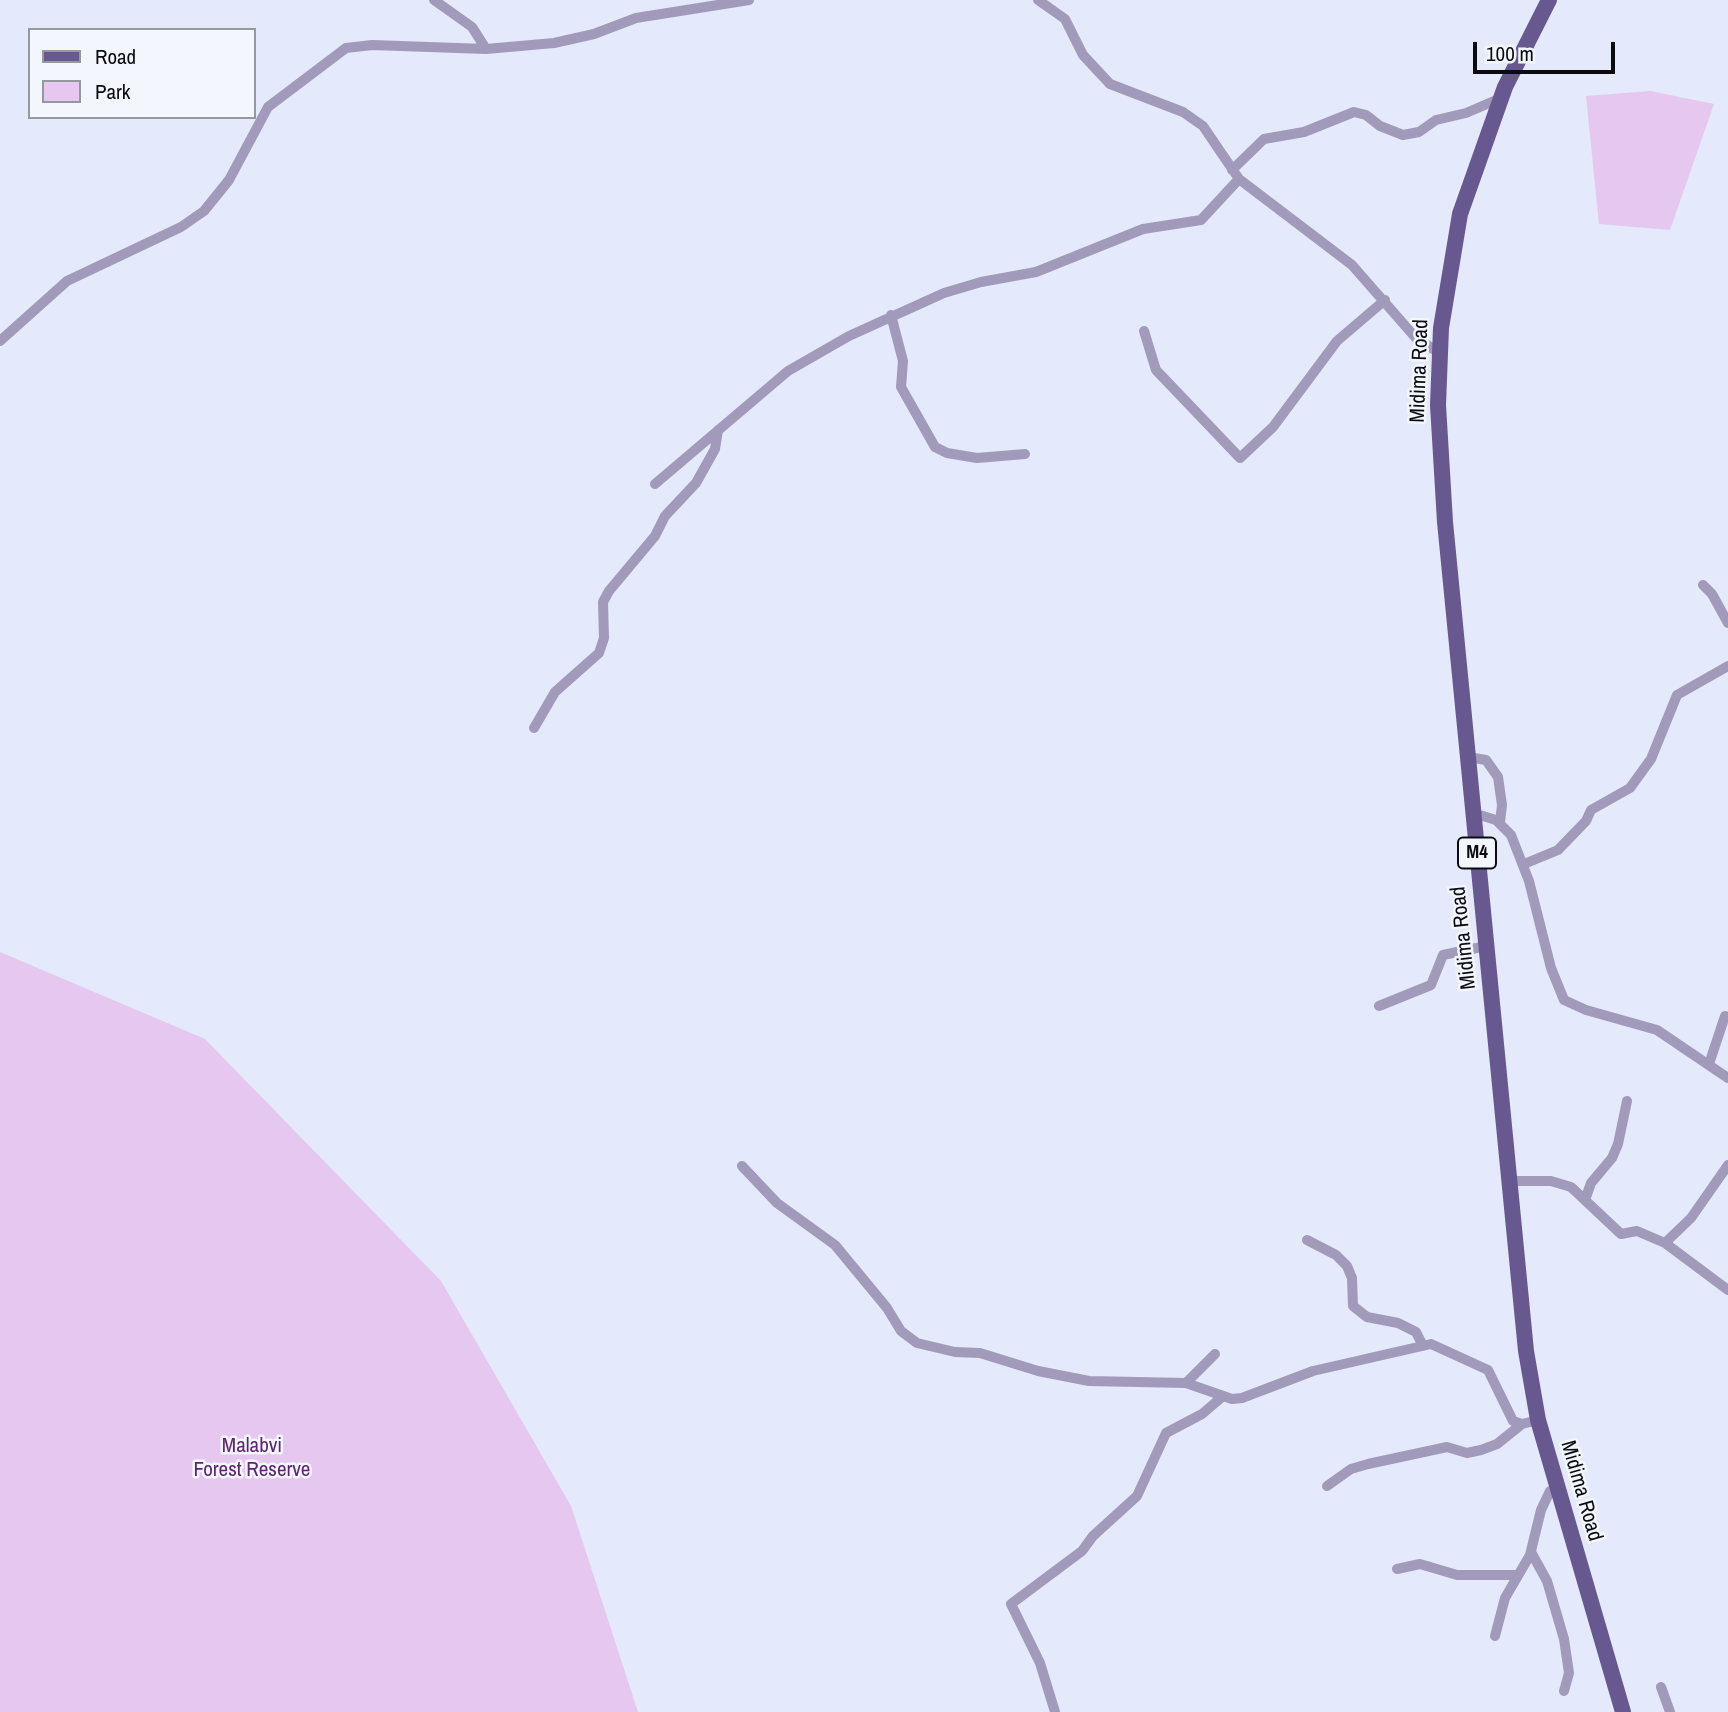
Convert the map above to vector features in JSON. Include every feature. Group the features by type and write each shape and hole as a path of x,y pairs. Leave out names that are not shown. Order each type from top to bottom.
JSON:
{"main road":[{"name":"Midima Road","path":"1549,0 1501,98 1461,214 1443,307 1438,405 1445,522 1526,1351 1538,1420 1623,1712"}],"street":[{"path":"434,0 472,26 486,49"},
{"path":"0,341 68,281 171,232 204,212 229,180 268,107 346,48 372,45 486,49 568,41 636,18 749,0"},
{"path":"1038,0 1065,19 1083,55 1110,84 1191,117 1211,135 1240,179 1352,265 1415,337 1439,353"},
{"path":"1232,170 1264,139 1283,133 1304,132 1354,112 1366,115 1380,126 1403,135 1419,132 1436,120 1466,113 1501,98"},
{"path":"655,484 803,361 891,315 956,289 1036,272 1129,233 1166,224 1201,220 1240,179"},
{"path":"1144,331 1156,370 1240,457 1273,427 1337,341 1385,300"},
{"path":"891,315 903,361 901,387 935,447 947,453 977,458 1025,454"},
{"path":"534,728 555,692 599,653 604,638 603,602 655,536 665,516 696,483 715,449 718,430"},
{"path":"1703,585 1712,594 1728,624"},
{"path":"1524,864 1558,850 1586,821 1591,810 1630,788 1651,759 1677,695 1728,666"},
{"path":"1468,757 1486,760 1498,777 1502,805 1500,822"},
{"path":"1473,813 1500,822 1511,835 1524,864 1552,968 1564,1000 1586,1010 1657,1030 1728,1078"},
{"path":"1379,1006 1431,985 1443,955 1486,946"},
{"path":"1709,1064 1725,1016"},
{"path":"1585,1200 1591,1183 1612,1158 1618,1144 1627,1101"},
{"path":"1664,1243 1691,1218 1728,1165"},
{"path":"742,1166 777,1203 835,1245 887,1308 907,1338 947,1351 981,1353 1038,1371 1088,1381 1186,1384 1222,1397 1242,1398 1313,1371 1422,1344 1438,1347 1482,1365 1494,1380 1508,1416 1522,1424"},
{"path":"1509,1181 1551,1181 1571,1186 1622,1234 1637,1231 1664,1243 1728,1290"},
{"path":"1307,1240 1336,1255 1347,1266 1352,1278 1353,1306 1367,1317 1398,1323 1416,1332 1422,1344"},
{"path":"1186,1384 1199,1367 1215,1354"},
{"path":"1055,1712 1040,1663 1011,1604 1082,1551 1093,1536 1137,1496 1166,1433 1202,1414 1222,1397"},
{"path":"1327,1486 1351,1469 1368,1464 1447,1447 1467,1453 1481,1450 1497,1444 1522,1424 1538,1420"},
{"path":"1495,1636 1501,1608 1531,1552 1541,1510 1550,1491 1559,1486"},
{"path":"1531,1552 1547,1581 1564,1640 1569,1673 1564,1691"},
{"path":"1397,1569 1420,1563 1464,1575 1517,1575"},
{"path":"1661,1687 1670,1712"}],"green space":[{"path":"1650,91 1714,104 1670,230 1599,224 1586,96"},
{"name":"Malabvi Forest Reserve","path":"0,952 205,1039 441,1281 571,1506 638,1712 0,1712"}]}
